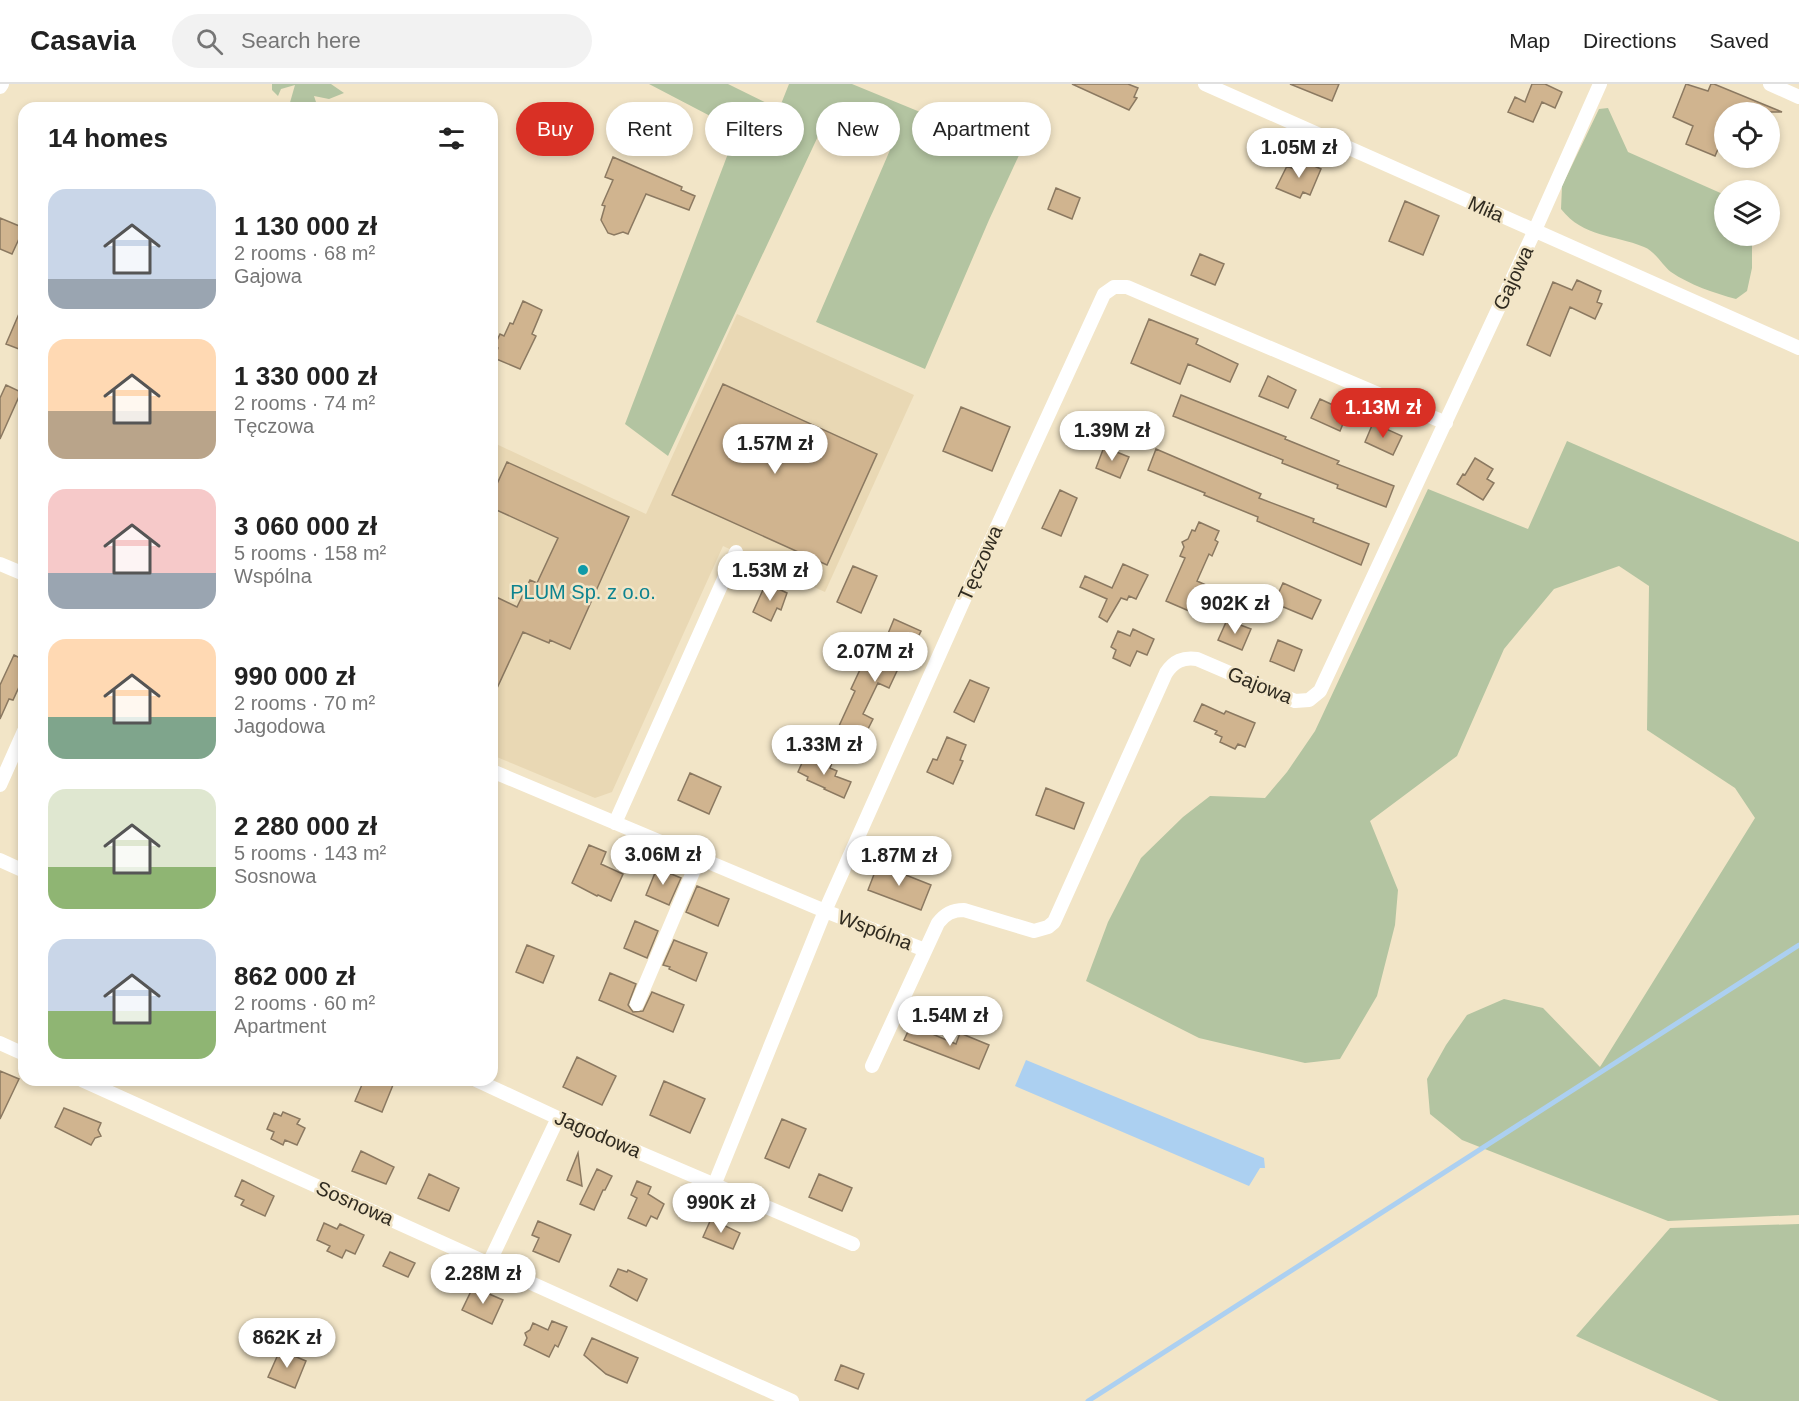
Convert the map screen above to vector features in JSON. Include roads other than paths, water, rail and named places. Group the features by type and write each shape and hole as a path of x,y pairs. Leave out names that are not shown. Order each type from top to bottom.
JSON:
{"street":[{"name":"Miła","path":"1206,84 1799,348"},
{"name":"Gajowa","path":"872,1066 942,917 956,910 963,910 1034,931 1048,927 1054,922 1171,665 1179,660 1197,659 1295,701 1309,700 1320,691 1446,423 1600,84"},
{"path":"1770,84 1799,97"},
{"name":"Tęczowa","path":"715,1183 825,911 974,576 1104,294 1114,287 1127,287 1446,423"},
{"path":"615,823 736,552"},
{"path":"0,564 18,572"},
{"path":"0,785 18,744"},
{"name":"Wspólna","path":"498,774 825,911 925,950"},
{"path":"637,1004 699,858"},
{"path":"0,860 18,868"},
{"path":"0,1043 18,1051"},
{"name":"Sosnowa","path":"95,1086 792,1401"},
{"name":"Jagodowa","path":"489,1086 558,1118 715,1183 853,1244"},
{"path":"489,1263 558,1118"}],"water":[{"path":"1026,1060 1264,1158 1265,1168 1260,1168 1249,1186 1015,1086"}],"waterway":[{"path":"1088,1401 1799,945"}],"place":[{"name":"PLUM Sp. z o.o.","path":"583,570"}]}
